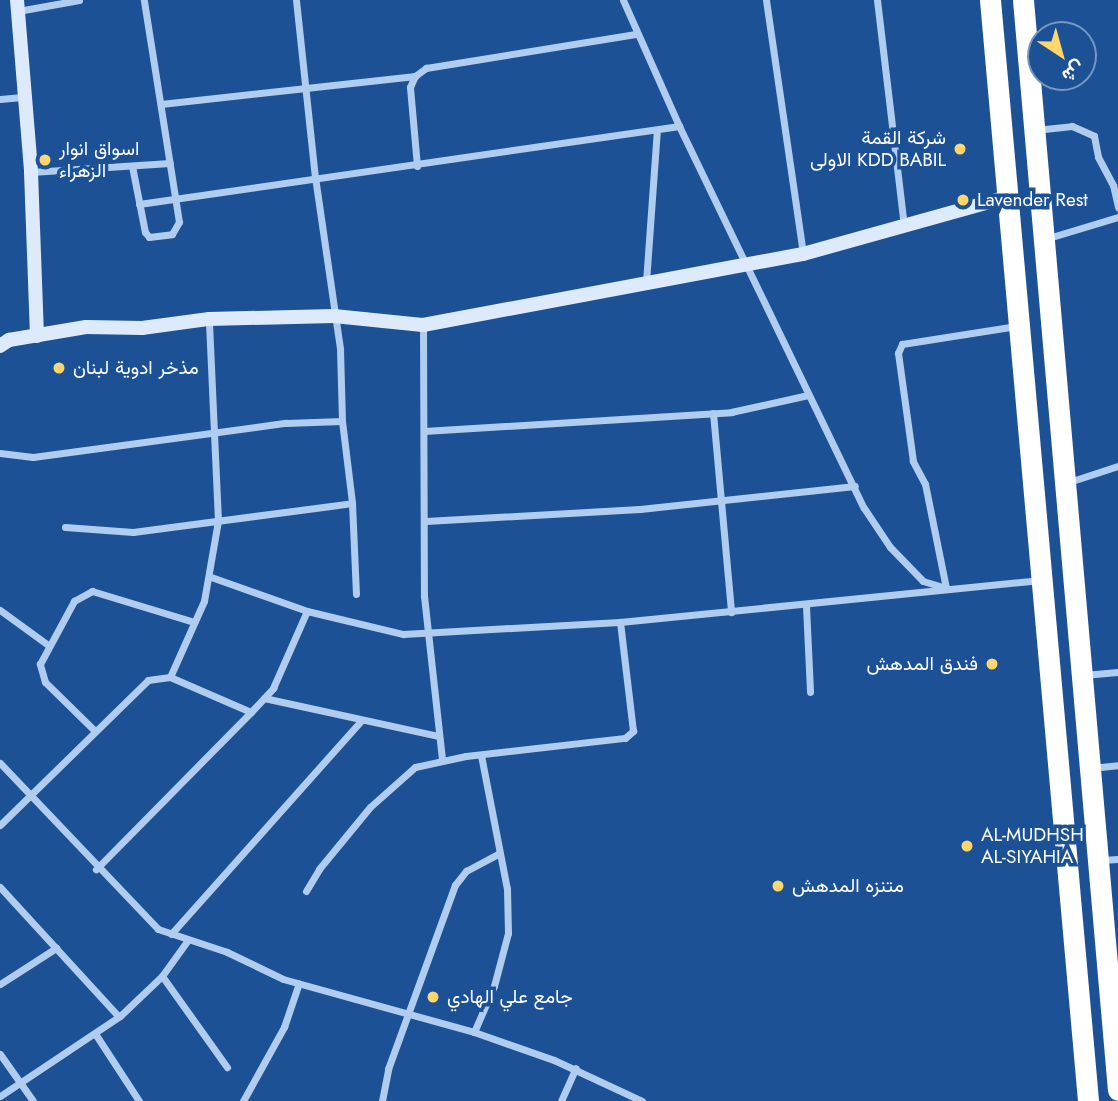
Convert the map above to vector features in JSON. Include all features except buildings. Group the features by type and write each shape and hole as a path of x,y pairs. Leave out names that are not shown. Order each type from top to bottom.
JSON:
{"highway":[{"path":"990,0 1044,579 1088,1101"},
{"path":"1023,0 1089,768 1108,860 1118,1090"}],"street":[{"path":"37,336 30,172 17,6 79,0"},
{"path":"132,166 149,237 172,234 179,222 173,198 162,104 144,0"},
{"path":"296,0 315,177 340,349 342,421 352,503 356,594"},
{"path":"623,0 679,126 808,395 855,486 904,564 923,581 946,588"},
{"path":"766,0 803,254"},
{"path":"877,0 905,226"},
{"path":"162,104 415,76 426,68 637,34"},
{"path":"415,76 410,88 417,166"},
{"path":"0,99 25,97"},
{"path":"139,204 315,177 417,166 679,126"},
{"path":"1035,130 1072,126 1094,136 1098,157 1113,185 1118,207"},
{"path":"646,282 657,130"},
{"path":"30,172 170,163"},
{"path":"0,346 86,327 142,328 209,319 334,316 423,325 803,254 1007,197"},
{"path":"1043,239 1118,217"},
{"path":"170,677 211,577 218,521 212,435 209,319"},
{"path":"423,325 426,631 442,760"},
{"path":"946,588 925,484 913,461 898,353 910,339 1019,326"},
{"path":"424,431 713,413 808,395"},
{"path":"713,413 731,611"},
{"path":"0,453 33,457 286,423 342,421"},
{"path":"1065,484 1118,466"},
{"path":"426,521 722,501 855,486"},
{"path":"65,527 134,532 352,503"},
{"path":"211,577 307,611 403,634 620,622 806,606 946,588 1044,579"},
{"path":"95,731 45,682 40,664 74,601 92,590 194,622"},
{"path":"806,606 810,692"},
{"path":"0,610 48,645"},
{"path":"96,869 264,698 307,611"},
{"path":"306,891 370,807 415,767 481,755 615,742 633,731 620,622"},
{"path":"1081,675 1118,672"},
{"path":"0,825 148,680 170,677 251,712"},
{"path":"264,698 439,736"},
{"path":"172,934 362,721"},
{"path":"474,1032 495,986 508,933 507,888 481,755"},
{"path":"0,763 96,869 158,929 299,983 474,1032 576,1068 642,1101"},
{"path":"1089,768 1118,765"},
{"path":"382,1101 407,1013 455,885 466,871 500,853"},
{"path":"0,887 118,1016"},
{"path":"0,1096 96,1035 162,976 188,940"},
{"path":"0,984 56,948"},
{"path":"162,976 227,1068"},
{"path":"243,1101 284,1027 299,983"},
{"path":"96,1035 139,1101"},
{"path":"0,1054 33,1101"},
{"path":"561,1101 576,1068"}],"place":[{"name":"شركة القمة الاولى KDD BABIL","path":"960,149"},
{"name":"اسواق انوار الزهراء","path":"45,160"},
{"name":"Lavender Rest","path":"963,200"},
{"name":"مذخر ادوية لبنان","path":"59,368"},
{"name":"فندق المدهش","path":"992,664"},
{"name":"AL-MUDHSH AL-SIYAHIA","path":"967,846"},
{"name":"متنزه المدهش","path":"778,886"},
{"name":"جامع علي الهادي","path":"433,997"}]}
